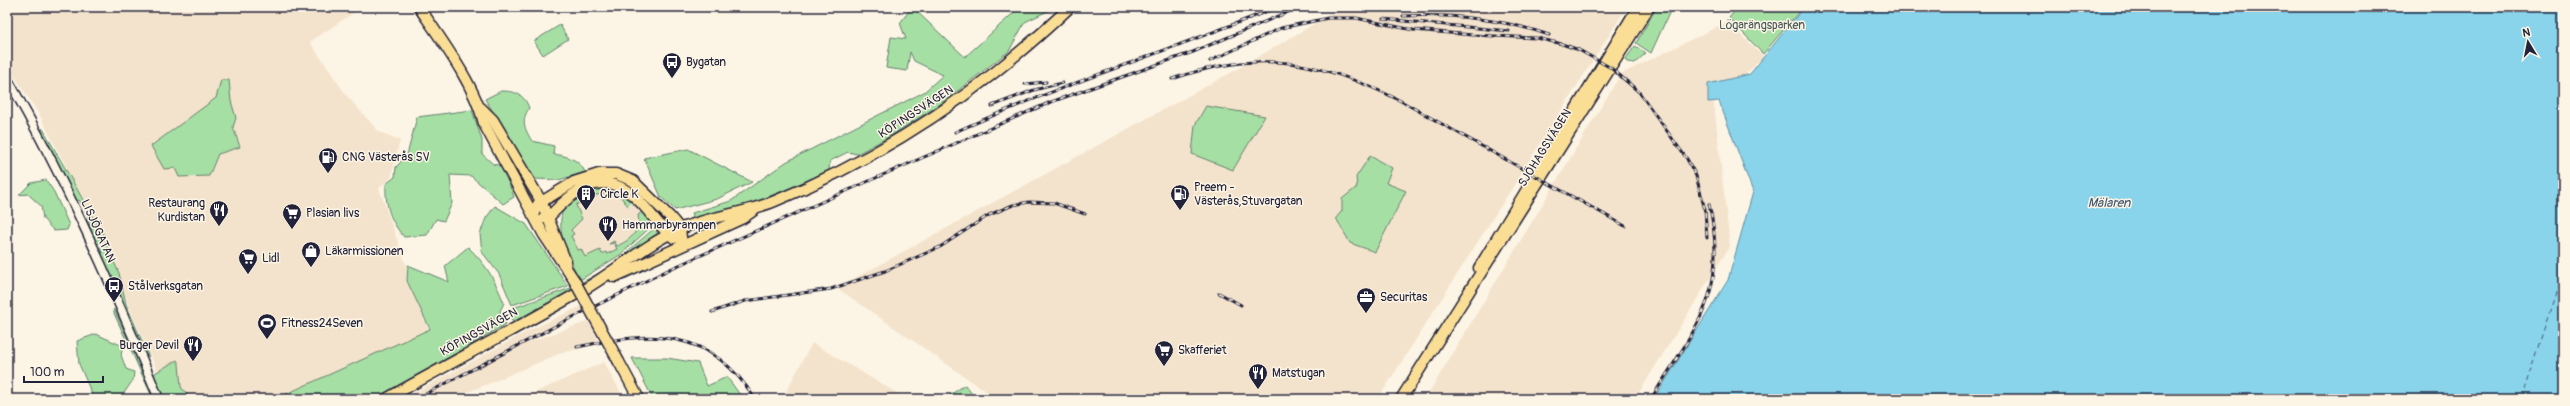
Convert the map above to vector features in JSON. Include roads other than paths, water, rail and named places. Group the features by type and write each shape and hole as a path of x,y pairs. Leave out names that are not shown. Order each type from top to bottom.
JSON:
{"main road":[{"path":"419,7 448,51 481,108 493,120 541,201 555,231 573,279"},
{"name":"KÖPINGSVÄGEN","path":"386,399 585,288 680,229 702,221 756,209 814,185 911,131 981,83 1070,7"},
{"name":"SJÖHAGSVÄGEN","path":"1401,399 1591,90 1638,7"},
{"name":"SJÖHAGSVÄGEN","path":"1591,90 1649,7"},
{"path":"481,108 484,124 532,215 573,279 639,399"},
{"path":"532,186 546,189 599,174 622,176 633,181 660,224 669,235 682,245"},
{"path":"619,186 622,176"},
{"path":"532,215 541,201 574,182"},
{"path":"549,217 564,201 584,187 602,183 619,186 646,200 670,218 680,229 682,245"},
{"path":"555,231 564,201"},
{"name":"KÖPINGSVÄGEN","path":"585,288 743,218 756,209"},
{"path":"532,215 549,217"},
{"path":"670,218 685,223 702,221"},
{"path":"658,242 660,224"}],"street":[{"name":"LISJÖGATAN","path":"7,78 34,124 84,226 159,399"}],"water":[{"name":"Mälaren","path":"1804,7 2563,7 2563,399 1654,399 1728,280 1753,192 1719,101 1708,102 1708,84 1750,74"}],"railway":[{"path":"955,132 1075,83 1278,7"},
{"path":"416,399 567,320 670,269 1051,102 1193,52 1300,7"},
{"path":"1403,16 1440,16 1495,21 1549,35"},
{"path":"1210,61 1281,28 1328,18 1356,18 1413,30 1537,38 1579,50 1611,68 1639,92 1687,159 1696,176 1705,210 1707,238"},
{"path":"1383,19 1509,31"},
{"path":"1172,79 1203,70 1232,64 1260,62 1287,63 1314,67 1341,75 1399,100 1625,226"},
{"path":"1025,84 1046,82"},
{"path":"992,106 1034,90 1062,83"},
{"path":"712,312 745,301 831,289 885,271 940,247 989,215 1013,205 1029,202 1054,203 1085,214"},
{"path":"1651,399 1694,330 1704,308 1711,286 1715,262 1714,235 1709,204"},
{"path":"1219,293 1241,305"},
{"path":"577,347 630,338 654,337 677,340 699,347 719,358 738,375 755,399"}],"place":[{"name":"Bygatan","path":"672,79"},
{"name":"CNG Västerås SV","path":"328,174"},
{"name":"Circle K","path":"586,211"},
{"name":"Preem - Västerås,Stuvargatan","path":"1180,211"},
{"name":"Restaurang Kurdistan","path":"219,227"},
{"name":"Plasian livs","path":"292,230"},
{"name":"Hammarbyrampen","path":"608,242"},
{"name":"Läkarmissionen","path":"311,268"},
{"name":"Lidl","path":"248,275"},
{"name":"Stålverksgatan","path":"114,303"},
{"name":"Securitas","path":"1366,314"},
{"name":"Fitness24Seven","path":"267,340"},
{"name":"Burger Devil","path":"193,362"},
{"name":"Skafferiet","path":"1164,367"},
{"name":"Matstugan","path":"1258,390"}],"park label":[{"name":"Lögarängsparken","path":"1762,25"}]}
